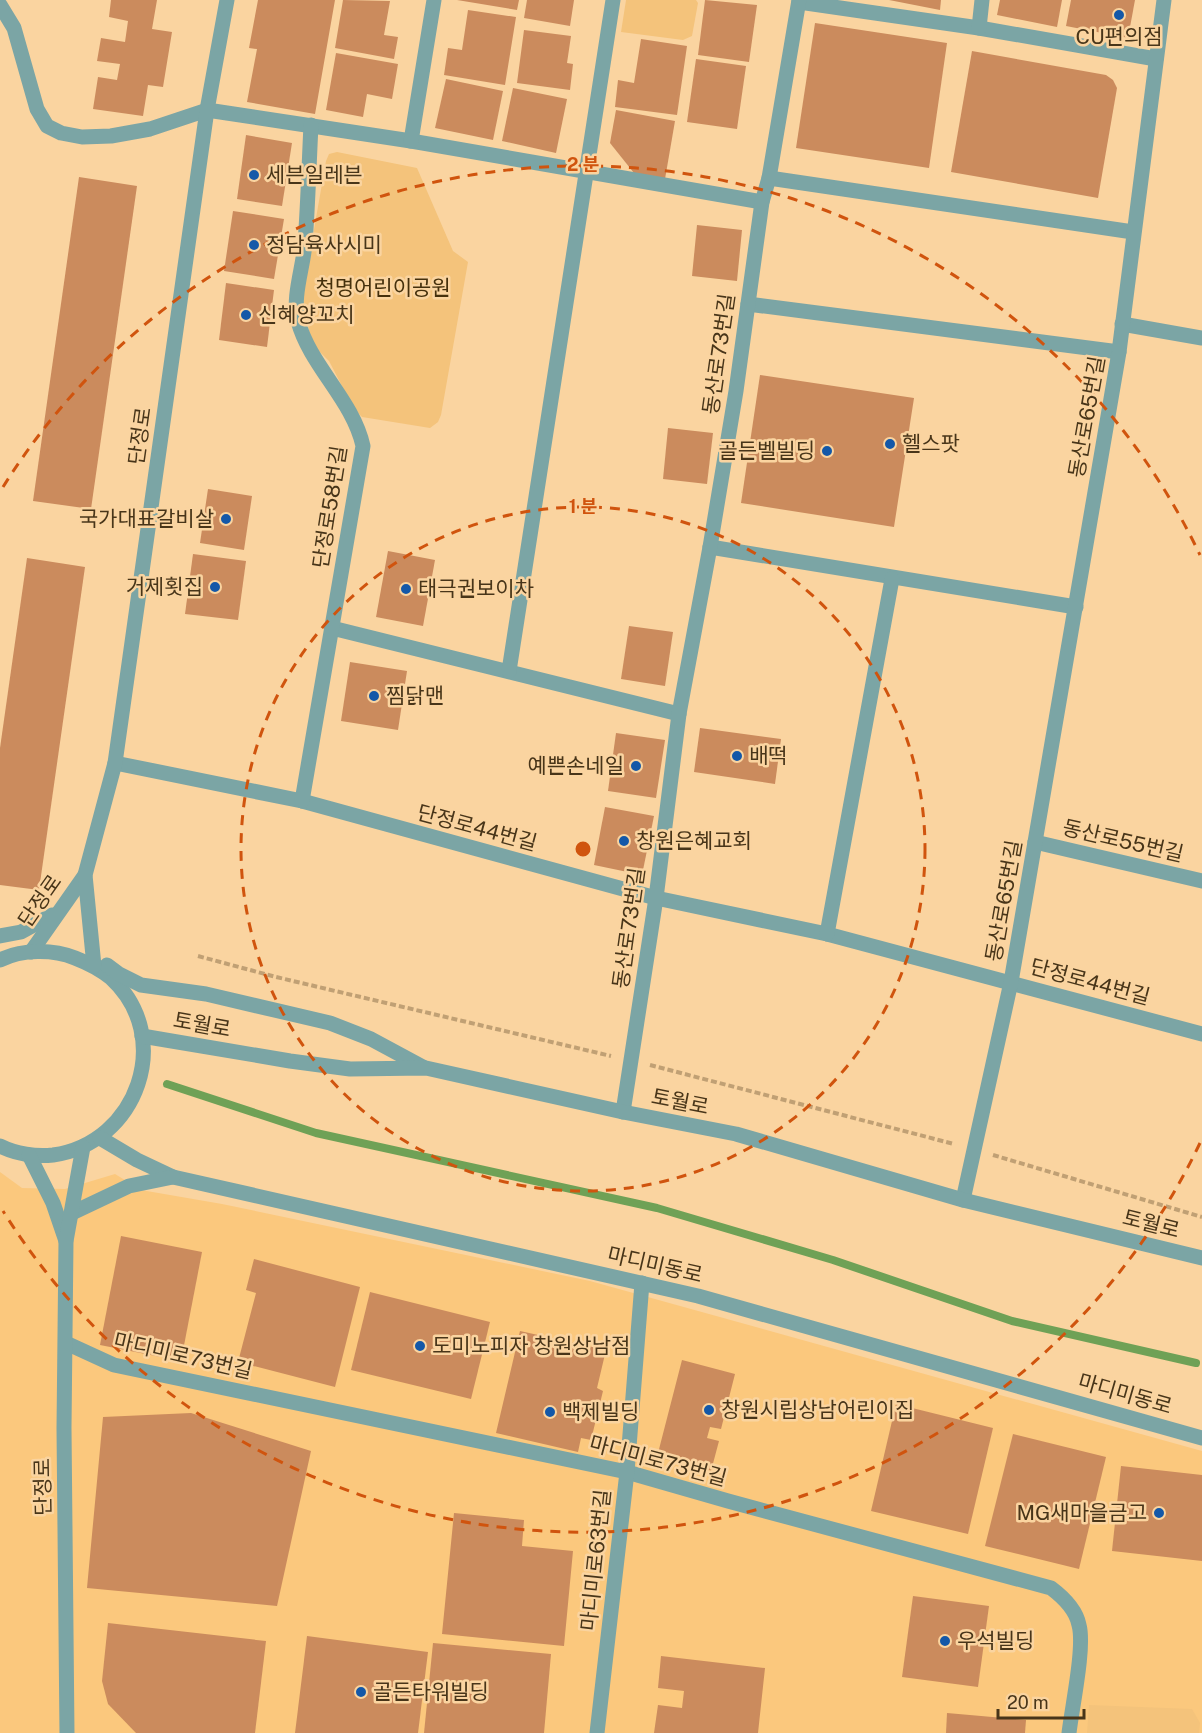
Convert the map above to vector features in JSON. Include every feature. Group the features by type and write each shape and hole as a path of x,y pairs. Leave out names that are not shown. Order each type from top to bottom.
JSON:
{"street":[{"name":"단정로","path":"93,959 85,875 115,763 207,110 227,0"},
{"path":"411,141 434,0"},
{"path":"509,671 613,0"},
{"path":"979,28 982,0"},
{"name":"동산로65번길","path":"963,1200 1011,982 1119,352 1164,0"},
{"path":"799,1 979,28 1156,59"},
{"name":"동산로73번길","path":"623,1112 656,898 679,714 710,548 762,202 769,178 799,1"},
{"path":"0,5 14,28 37,109 41,118 53,130 82,137 111,136 150,129 207,110 411,141 762,202"},
{"name":"단정로58번길","path":"302,801 363,446 361,436 309,347 298,320 297,306 305,244 311,125"},
{"path":"769,178 1133,232"},
{"path":"748,304 1119,352"},
{"path":"1122,324 1202,338"},
{"path":"710,548 1076,607"},
{"path":"827,934 892,579"},
{"path":"332,627 679,714"},
{"name":"단정로44번길","path":"115,763 302,801 656,898 827,934 1202,1034"},
{"name":"동산로55번길","path":"1035,842 1202,881"},
{"name":"단정로","path":"31,952 85,875"},
{"path":"0,936 21,932 57,912"},
{"path":"0,960 31,952 64,953 93,959 141,985 206,994 330,1023 371,1039 426,1068"},
{"path":"0,1146 29,1155 47,1156 83,1147 100,1138 121,1118 136,1093 143,1065 142,1036 136,1015 125,995 93,959"},
{"name":"토월로","path":"142,1036 290,1061 350,1068 426,1068 623,1112 736,1134 963,1200 1202,1258"},
{"name":"마디미동로","path":"100,1138 137,1160 173,1177 710,1300 1202,1438"},
{"name":"단정로","path":"67,1733 64,1428 66,1241 83,1147"},
{"name":"단정로","path":"29,1155 53,1203 66,1241"},
{"path":"72,1213 129,1186 173,1177"},
{"name":"마디미로63번길","path":"597,1733 627,1472 642,1284"},
{"name":"마디미로73번길","path":"66,1343 114,1365 627,1472 1051,1588 1069,1604 1080,1625 1079,1657 1069,1733"}],"path":[{"path":"198,956 276,977 631,1060 975,1149 1202,1217"}],"shaded area":[{"path":"0,1172 22,1188 65,1189 115,1174 141,1190 222,1204 590,1281 1202,1451 1202,1733 0,1733"}],"green space":[{"path":"626,0 696,0 698,3 692,36 683,40 621,32"},
{"name":"청명어린이공원","path":"337,152 417,168 453,251 468,262 441,415 438,422 430,428 362,417 354,409 329,361 316,348 310,336 302,298 326,161 329,154"},
{"path":"1089,1705 1192,1709 1200,1723 1199,1733 1087,1733"}],"building":[{"path":"111,0 157,0 152,29 172,32 163,87 148,85 143,116 93,109 98,77 117,80 120,64 97,61 101,38 125,42 128,21 109,17"},
{"path":"258,0 335,0 315,114 247,102 257,49 249,48"},
{"path":"343,0 390,1 384,35 398,37 394,59 335,48"},
{"path":"457,0 519,0 517,10"},
{"path":"527,0 574,0 570,26 524,18"},
{"path":"705,0 757,5 749,62 698,55"},
{"path":"889,0 941,0 940,10"},
{"path":"1000,0 1062,0 1057,27 997,15"},
{"path":"1071,0 1135,0 1128,38 1066,26"},
{"path":"468,10 516,17 505,85 444,75 448,48 462,50"},
{"path":"815,23 947,43 929,168 796,148"},
{"path":"524,30 571,36 567,63 573,64 570,90 517,83"},
{"path":"641,39 687,46 677,115 615,107 618,80 634,83"},
{"path":"972,51 1106,75 1113,80 1117,88 1098,198 951,172"},
{"path":"336,53 398,64 392,99 367,94 363,117 326,110"},
{"path":"696,59 746,66 737,129 687,122"},
{"path":"446,79 503,91 493,140 435,128"},
{"path":"513,88 567,99 556,153 502,141"},
{"path":"616,110 675,121 665,179 634,173 610,143"},
{"path":"246,135 292,143 282,206 237,199"},
{"path":"79,177 137,186 91,509 33,501"},
{"name":"정담육사시미","path":"233,211 284,219 274,279 224,271"},
{"path":"697,225 742,230 737,281 692,276"},
{"name":"신혜양꼬치","path":"226,283 274,290 267,347 219,340"},
{"name":"골든벨빌딩","path":"760,375 914,398 894,527 741,503"},
{"path":"668,428 713,433 707,484 663,479"},
{"name":"국가대표갈비살","path":"208,489 252,496 244,550 200,543"},
{"name":"태극권보이차","path":"388,551 435,560 423,626 376,617"},
{"name":"거제횟집","path":"193,554 246,561 238,620 185,614"},
{"path":"27,558 85,567 39,890 0,885 0,748"},
{"path":"629,626 673,632 665,686 621,679"},
{"name":"찜닭맨","path":"350,662 407,671 398,730 341,721"},
{"name":"배떡","path":"700,728 781,739 775,784 694,772"},
{"name":"예쁜손네일","path":"616,733 665,740 656,798 608,791"},
{"name":"창원은혜교회","path":"605,807 654,816 642,875 594,865"},
{"path":"121,1236 202,1252 181,1361 100,1345"},
{"path":"254,1259 360,1287 335,1387 238,1362 256,1293 246,1290"},
{"name":"도미노피자 창원상남점","path":"370,1292 490,1322 471,1399 351,1370"},
{"name":"백제빌딩","path":"520,1331 606,1350 597,1388 603,1391 591,1440 581,1438 578,1452 496,1433"},
{"name":"창원시립상남어린이집","path":"682,1360 735,1374 721,1429 710,1427 707,1438 719,1441 711,1471 657,1457"},
{"path":"896,1404 993,1428 968,1534 871,1511"},
{"path":"191,1413 311,1451 277,1606 87,1588 103,1417"},
{"path":"1013,1434 1106,1457 1079,1569 985,1546"},
{"name":"MG새마을금고","path":"1121,1466 1202,1475 1202,1561 1112,1551"},
{"path":"454,1513 524,1520 522,1546 573,1551 564,1646 442,1634"},
{"name":"우석빌딩","path":"913,1596 989,1606 978,1687 902,1677"},
{"path":"108,1623 266,1641 255,1733 136,1733 108,1704 102,1681"},
{"name":"골든타워빌딩","path":"307,1636 428,1652 418,1733 295,1733"},
{"path":"433,1643 551,1654 544,1733 424,1733"},
{"path":"661,1656 765,1668 758,1733 654,1733 658,1705 682,1708 684,1691 658,1688"},
{"path":"947,1713 1026,1720 1025,1733 946,1733"}],"waterway":[{"path":"167,1084 316,1133 657,1208 833,1260 1012,1321 1196,1363"}],"place":[{"name":"CU편의점","path":"1119,15"},
{"name":"세븐일레븐","path":"254,175"},
{"name":"정담육사시미","path":"254,245"},
{"name":"신혜양꼬치","path":"246,315"},
{"name":"헬스팟","path":"890,444"},
{"name":"골든벨빌딩","path":"827,451"},
{"name":"국가대표갈비살","path":"226,519"},
{"name":"거제횟집","path":"215,587"},
{"name":"태극권보이차","path":"406,589"},
{"name":"찜닭맨","path":"374,696"},
{"name":"배떡","path":"737,756"},
{"name":"예쁜손네일","path":"636,766"},
{"name":"창원은혜교회","path":"624,841"},
{"name":"도미노피자 창원상남점","path":"420,1346"},
{"name":"창원시립상남어린이집","path":"709,1410"},
{"name":"백제빌딩","path":"550,1412"},
{"name":"MG새마을금고","path":"1159,1513"},
{"name":"우석빌딩","path":"945,1641"},
{"name":"골든타워빌딩","path":"361,1692"}]}
